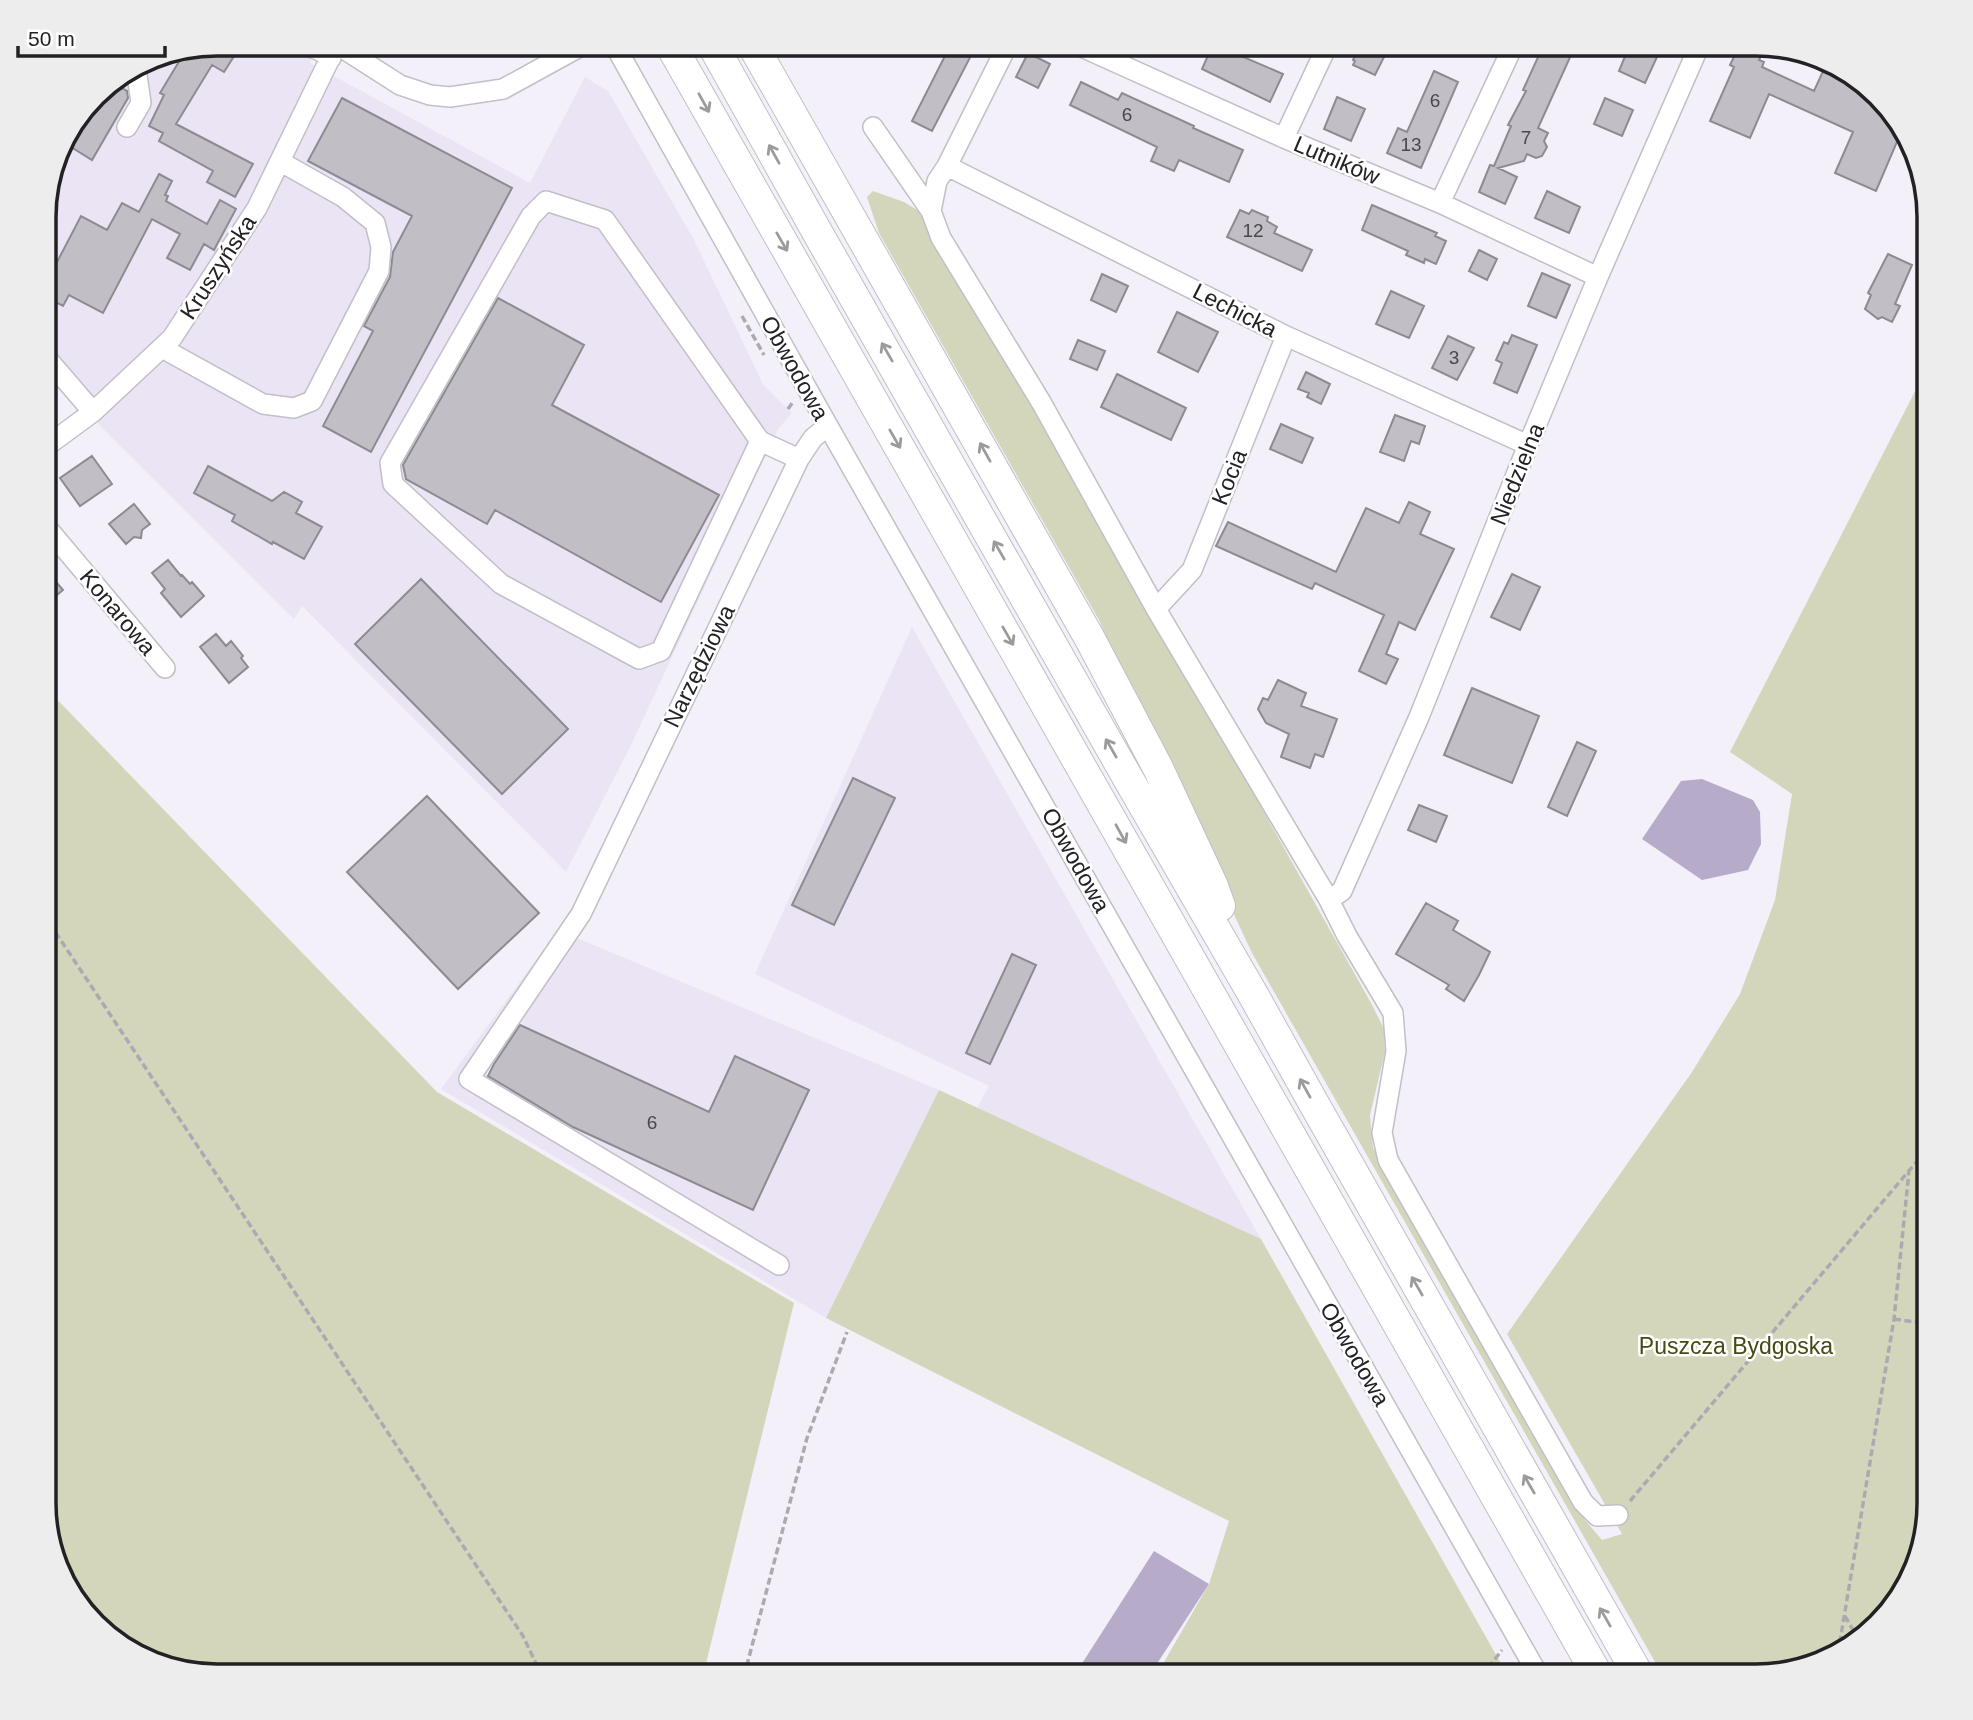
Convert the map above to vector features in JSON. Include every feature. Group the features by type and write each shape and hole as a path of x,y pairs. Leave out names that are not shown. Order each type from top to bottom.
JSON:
{"highway":[{"path":"677,56 1591,1664"},
{"path":"719,56 1632,1664"},
{"path":"759,56 1109,674 1158,768 1212,884 1255,998"}],"street":[{"name":"Kruszyńska","path":"56,439 93,412 172,338 257,208 332,56"},
{"path":"348,56 400,85 430,95 450,97 503,89 563,56"},
{"name":"Obwodowa","path":"621,56 828,426 1532,1664"},
{"path":"930,211 937,181 1002,56"},
{"name":"Lutników","path":"1102,56 1284,138 1440,203 1598,277"},
{"path":"1284,138 1322,56"},
{"path":"1440,203 1508,56"},
{"name":"Niedzielna","path":"1329,901 1342,891 1419,717 1598,277 1695,56"},
{"path":"127,128 141,103 137,77"},
{"path":"873,127 930,211 941,238 1041,402 1156,609 1392,1013 1396,1051 1382,1133 1388,1160 1583,1502 1597,1516 1618,1515"},
{"path":"162,348 263,404 294,408 312,401 379,271 381,247 375,223 343,197 281,162"},
{"name":"Lechicka","path":"947,166 1286,335 1528,445"},
{"path":"760,441 662,651 639,659 501,584 393,484 390,463 531,216 546,201 605,220 760,441 799,459"},
{"name":"Kocia","path":"1156,609 1192,570 1286,335"},
{"path":"56,369 93,412"},
{"name":"Narzędziowa","path":"779,1265 469,1079 581,914 799,459 813,438 828,426"},
{"name":"Konarowa","path":"56,538 165,668"}],"path":[{"path":"788,409 793,402"},
{"path":"56,933 523,1636 536,1664"},
{"path":"1618,1515 1917,1161"},
{"path":"1840,1640 1894,1318 1909,1171"},
{"path":"1894,1318 1917,1322"},
{"path":"747,1664 807,1438 847,1332"},
{"path":"1844,1614 1854,1631"},
{"path":"1491,1664 1515,1633"}],"shaded area":[{"path":"217,56 313,56 310,63 530,183 585,77 608,91 694,240 763,384 792,413 778,429 631,745 566,872 302,606 294,619 56,382 57,196 68,155 83,127 119,89 146,73 175,61"},
{"path":"912,627 1261,1239 977,1108 989,1086 755,974"},
{"path":"1702,779 1753,800 1760,812 1761,844 1748,870 1702,880 1642,839 1681,781"},
{"path":"558,930 939,1090 826,1318 441,1089"},
{"path":"1154,1551 1209,1584 1157,1664 1082,1664"}],"green space":[{"name":"Puszcza Bydgoska","path":"873,191 904,202 919,211 1187,675 1371,1003 1384,1029 1385,1052 1370,1115 1373,1148 1585,1520 1602,1540 1622,1534 1507,1334 1692,1072 1740,994 1775,900 1792,794 1730,752 1917,387 1917,1514 1905,1565 1890,1593 1870,1617 1846,1637 1818,1652 1767,1664 1656,1664 1252,953 1099,620 879,233 867,197"},
{"path":"56,698 437,1092 794,1303 706,1664 206,1664 155,1652 119,1631 89,1601 78,1584 61,1545 56,1514"},
{"path":"939,1090 1261,1239 1501,1664 1163,1664 1209,1584 1229,1521 826,1318"}],"building":[{"path":"234,56 224,72 212,65 176,124 253,164 235,197 207,182 213,171 159,141 163,133 149,126 164,95 160,93 180,60"},
{"path":"945,56 971,56 932,131 912,121"},
{"path":"1026,56 1034,56 1050,64 1038,88 1016,77"},
{"path":"1208,56 1241,56 1283,74 1270,102 1202,69"},
{"path":"1355,56 1384,56 1375,75 1353,65"},
{"path":"1539,56 1571,56 1538,128 1548,133 1544,141 1547,147 1542,156 1536,158 1527,154 1524,161 1498,168 1517,177 1505,204 1479,192 1490,165 1494,166 1511,126 1508,125 1526,91 1523,90"},
{"path":"1625,56 1657,57 1645,83 1619,71"},
{"path":"1734,56 1761,56 1759,60 1764,62 1762,67 1814,91 1823,71 1854,89 1884,119 1897,141 1876,191 1835,173 1853,132 1769,94 1750,138 1710,121 1734,67 1730,65"},
{"path":"1434,71 1458,82 1421,168 1387,153 1398,128 1407,132"},
{"path":"1081,82 1118,100 1122,93 1243,150 1229,182 1179,160 1174,171 1151,161 1157,147 1070,105"},
{"path":"119,89 127,91 128,98 92,160 72,148 96,111"},
{"path":"1337,97 1365,109 1351,141 1324,129"},
{"path":"342,98 512,188 371,452 323,426 373,331 364,326 390,277 393,252 412,216 308,161"},
{"path":"1605,98 1633,110 1622,136 1594,124"},
{"path":"159,174 172,181 165,195 168,196 166,201 207,224 220,200 236,209 214,250 204,244 190,270 167,258 180,234 152,219 103,313 69,295 63,306 56,302 56,264 81,216 107,230 122,203 139,212"},
{"path":"1547,191 1580,207 1569,233 1535,218"},
{"path":"1372,205 1437,233 1435,236 1446,241 1436,264 1425,259 1424,263 1406,255 1408,251 1362,230"},
{"path":"1240,210 1249,214 1252,210 1268,217 1267,221 1277,227 1274,233 1312,250 1302,271 1227,237"},
{"path":"1479,250 1497,259 1487,280 1469,271"},
{"path":"1888,254 1912,265 1895,304 1900,306 1892,322 1882,317 1878,319 1865,309 1871,295 1868,293"},
{"path":"1542,273 1570,285 1556,318 1528,306"},
{"path":"1102,274 1128,286 1116,312 1091,300"},
{"path":"1391,291 1424,306 1409,338 1376,324"},
{"path":"498,298 584,345 552,405 719,495 661,602 495,510 487,524 406,479 403,465"},
{"path":"1177,312 1218,332 1198,372 1158,352"},
{"path":"1512,335 1537,345 1517,393 1494,383 1502,363 1496,360 1504,342 1508,344"},
{"path":"1448,336 1474,348 1457,380 1432,368"},
{"path":"1078,340 1105,351 1097,370 1070,359"},
{"path":"1306,372 1330,384 1321,404 1307,397 1309,393 1298,389"},
{"path":"1117,374 1186,408 1171,440 1101,407"},
{"path":"1395,415 1425,426 1419,444 1411,441 1404,461 1380,452"},
{"path":"1281,424 1313,438 1302,463 1270,449"},
{"path":"92,456 112,484 80,506 60,478"},
{"path":"208,466 272,501 284,492 302,502 296,513 322,527 304,559 232,521 235,515 194,493"},
{"path":"1409,502 1430,512 1420,534 1454,549 1415,630 1399,622 1386,654 1398,659 1386,684 1359,671 1384,615 1315,583 1312,589 1216,546 1228,522 1336,572 1366,508 1399,523"},
{"path":"134,504 150,524 142,530 141,538 134,537 126,544 109,524"},
{"path":"168,560 181,576 190,584 192,582 204,596 181,617 161,593 165,589 152,573"},
{"path":"1512,574 1540,587 1520,630 1491,617"},
{"path":"421,579 568,729 502,794 355,644"},
{"path":"56,582 63,590 56,596"},
{"path":"216,634 226,646 231,641 248,667 229,683 200,647"},
{"path":"1278,680 1306,693 1301,706 1337,719 1323,757 1315,754 1310,768 1281,757 1289,734 1266,723 1258,709 1263,698 1268,700"},
{"path":"1472,688 1539,716 1512,783 1444,755"},
{"path":"1577,742 1596,751 1567,816 1548,807"},
{"path":"853,778 895,798 834,925 792,905"},
{"path":"427,796 539,913 458,989 347,872"},
{"path":"1419,805 1447,816 1436,842 1408,830"},
{"path":"1426,903 1458,921 1453,930 1490,952 1464,1001 1446,989 1449,985 1396,954"},
{"path":"1012,954 1036,965 990,1064 966,1053"},
{"path":"520,1025 709,1112 735,1056 809,1090 753,1210 573,1127 488,1076"}]}
